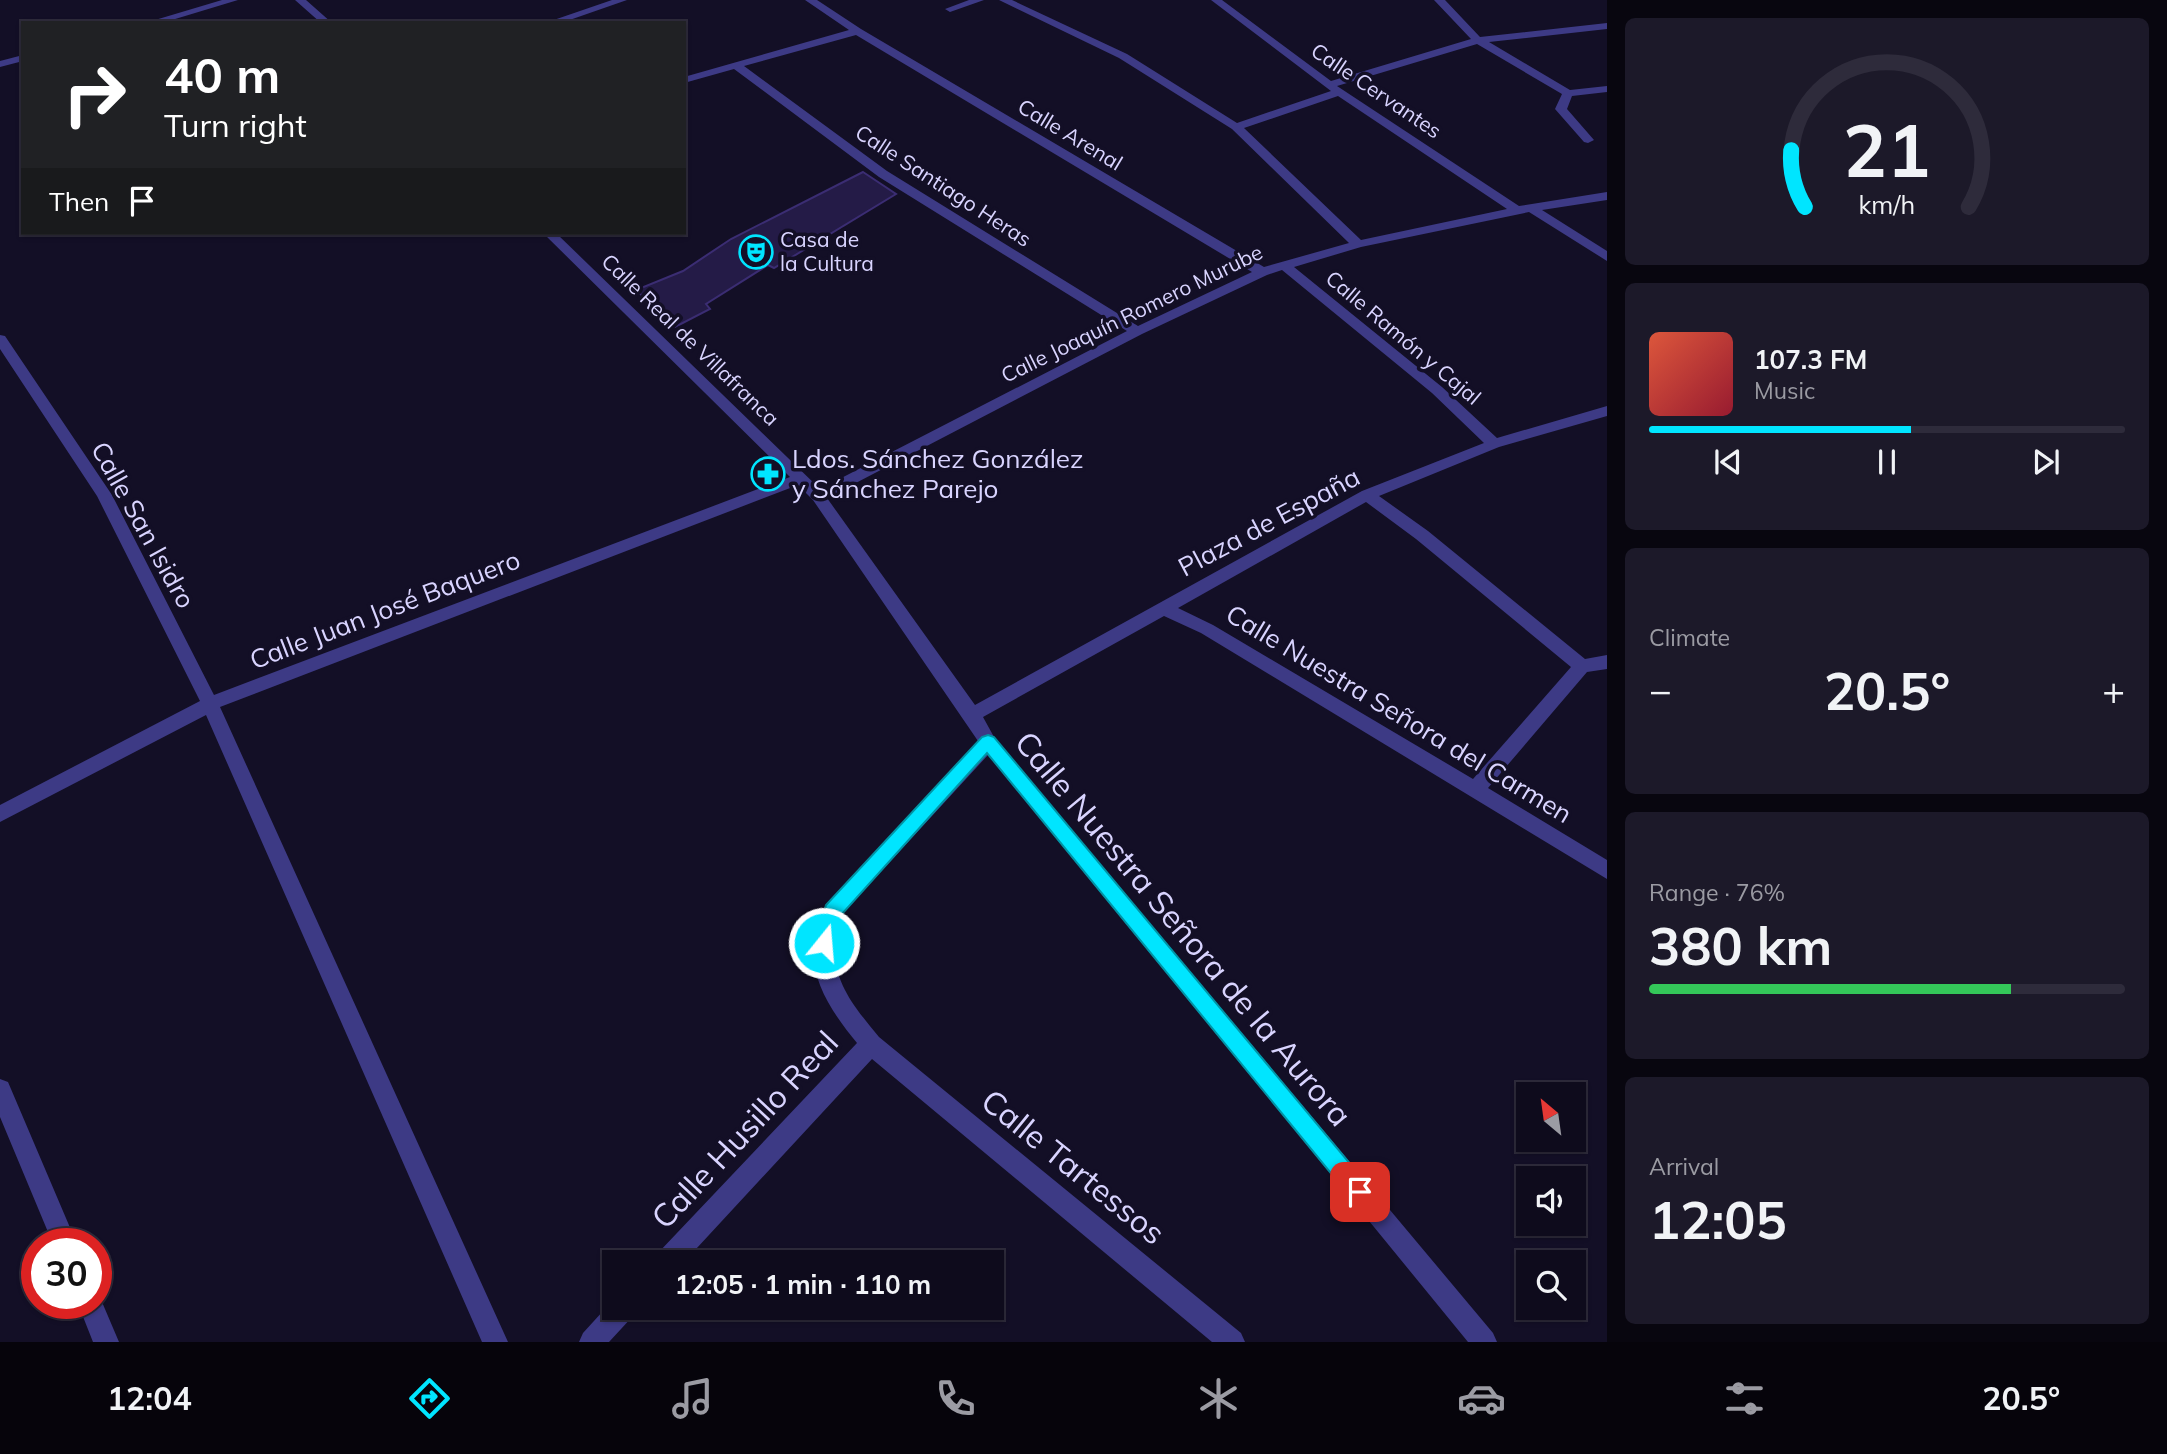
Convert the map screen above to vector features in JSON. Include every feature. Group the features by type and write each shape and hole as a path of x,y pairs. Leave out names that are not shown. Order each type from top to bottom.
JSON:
{"street":[{"path":"157,21 233,0"},
{"path":"300,0 325,21"},
{"path":"556,21 622,0"},
{"name":"Calle Arenal","path":"810,0 857,31 1262,272"},
{"path":"950,9 979,0"},
{"path":"1004,0 1123,56 1236,127 1358,244"},
{"name":"Calle Cervantes","path":"1216,0 1334,89 1524,209 1607,257"},
{"path":"1439,0 1478,40 1568,93 1607,89"},
{"path":"1236,127 1334,89 1478,40 1607,26"},
{"path":"686,79 857,31"},
{"path":"0,64 21,59"},
{"name":"Calle Santiago Heras","path":"736,65 883,174 1137,331"},
{"path":"1568,93 1561,109 1588,140"},
{"name":"Calle Joaquín Romero Murube","path":"818,496 1137,331 1262,272 1358,244 1524,209 1607,196"},
{"name":"Calle Real de Villafranca","path":"551,235 818,496"},
{"name":"Calle Ramón y Cajal","path":"1284,265 1437,390 1494,444"},
{"name":"Calle San Isidro","path":"0,339 104,495 211,704 495,1342"},
{"name":"Plaza de España","path":"972,715 1367,495 1494,444 1607,411"},
{"name":"Calle Juan José Baquero","path":"0,814 211,704 800,479"},
{"path":"1367,495 1422,536 1582,666"},
{"path":"818,496 972,715"},
{"name":"Calle Nuestra Señora del Carmen","path":"1162,608 1207,629 1607,870"},
{"path":"1474,791 1582,666 1607,663"},
{"name":"Calle Nuestra Señora de la Aurora","path":"972,715 988,742 1483,1342"},
{"name":"Calle Husillo Real","path":"678,1250 871,1044 842,1010 827,976 824,943 832,911 988,742"},
{"name":"Calle Tartessos","path":"871,1044 1232,1342"},
{"path":"0,1090 58,1228"},
{"path":"97,1319 107,1342"},
{"path":"592,1342 613,1320"}],"building":[{"name":"Casa de la Cultura","path":"863,172 896,194 774,268 768,265 706,304 710,309 675,327 636,290 683,271 731,239"}],"place":[{"name":"Casa de la Cultura","path":"756,252"},
{"name":"Ldos. Sánchez González y Sánchez Parejo","path":"768,474"}],"route":[{"path":"824,943 832,911 988,742 1360,1192"}]}
